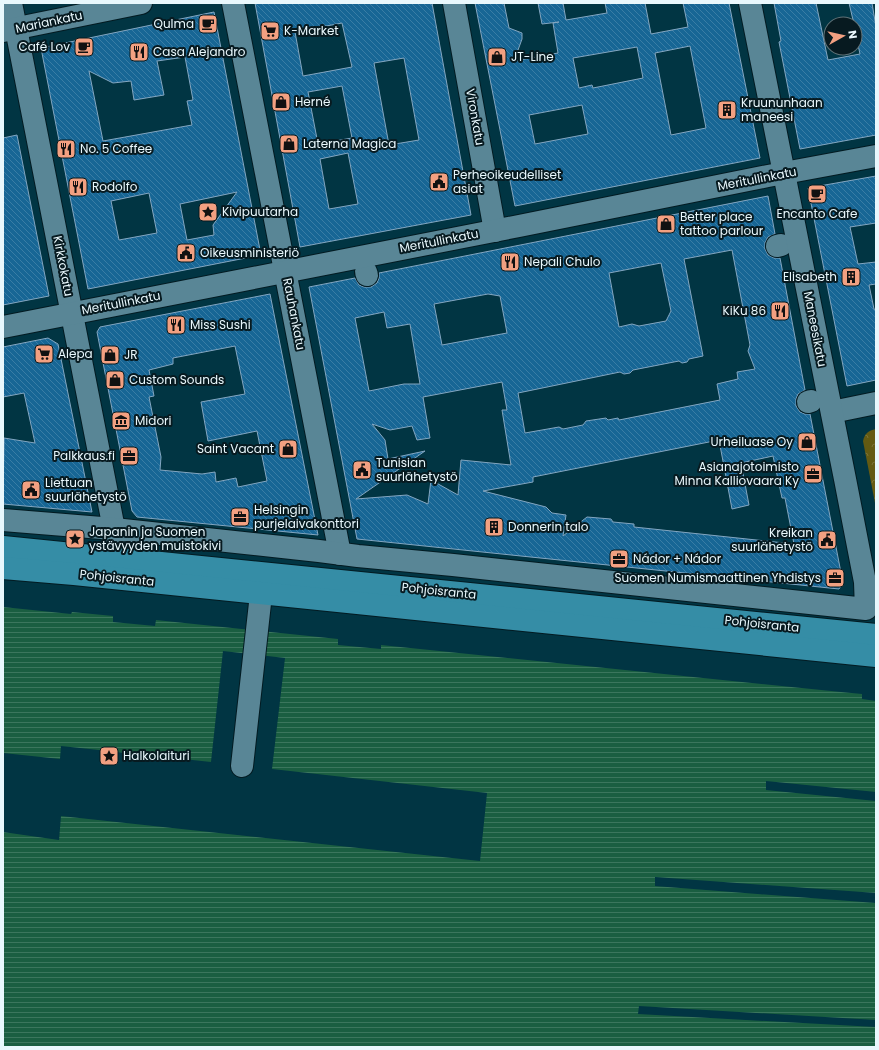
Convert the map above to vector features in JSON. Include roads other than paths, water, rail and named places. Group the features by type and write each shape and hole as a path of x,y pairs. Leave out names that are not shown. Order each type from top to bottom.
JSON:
{"main road":[{"name":"Pohjoisranta","path":"3,547 110,568 261,594 876,656"},
{"name":"Pohjoisranta","path":"3,568 110,568 876,635"}],"street":[{"name":"Kirkkokatu","path":"10,3 9,30 72,313 114,529 110,568"},
{"name":"Mariankatu","path":"9,30 141,3"},
{"name":"Rauhankatu","path":"233,3 340,554"},
{"name":"Vironkatu","path":"454,3 495,231"},
{"name":"Maneesikatu","path":"340,554 866,609 865,582 750,3"},
{"name":"Meritullinkatu","path":"3,327 876,156"},
{"path":"832,412 876,403"},
{"path":"3,520 114,529 340,554"},
{"path":"242,766 261,594"}],"place":[{"name":"Qulma","path":"208,24"},
{"name":"K-Market","path":"270,31"},
{"name":"Café Lov","path":"84,47"},
{"name":"Casa Alejandro","path":"139,52"},
{"name":"JT-Line","path":"497,57"},
{"name":"Herné","path":"281,102"},
{"name":"Kruununhaan maneesi","path":"727,110"},
{"name":"Laterna Magica","path":"289,144"},
{"name":"No. 5 Coffee","path":"66,149"},
{"name":"Perheoikeudelliset asiat","path":"439,182"},
{"name":"Rodolfo","path":"78,187"},
{"name":"Encanto Cafe","path":"817,194"},
{"name":"Kivipuutarha","path":"208,212"},
{"name":"Better place tattoo parlour","path":"666,224"},
{"name":"Oikeusministeriö","path":"186,253"},
{"name":"Nepali Chulo","path":"510,262"},
{"name":"Elisabeth","path":"851,277"},
{"name":"KiKu 86","path":"780,311"},
{"name":"Miss Sushi","path":"176,325"},
{"name":"Alepa","path":"44,354"},
{"name":"JR","path":"110,355"},
{"name":"Custom Sounds","path":"115,380"},
{"name":"Midori","path":"121,421"},
{"name":"Urheiluase Oy","path":"807,442"},
{"name":"Saint Vacant","path":"288,449"},
{"name":"Palkkaus.fi","path":"129,456"},
{"name":"Tunisian suurlähetystö","path":"362,470"},
{"name":"Asianajotoimisto Minna Kalliovaara Ky","path":"813,474"},
{"name":"Liettuan suurlähetystö","path":"31,490"},
{"name":"Helsingin purjelaivakonttori","path":"240,517"},
{"name":"Donnerin talo","path":"494,527"},
{"name":"Japanin ja Suomen ystävyyden muistokivi","path":"75,539"},
{"name":"Kreikan suurlähetystö","path":"827,540"},
{"name":"Nádor + Nádor","path":"619,559"},
{"name":"Suomen Numismaattinen Yhdistys","path":"835,578"},
{"name":"Halkolaituri","path":"109,756"}]}
